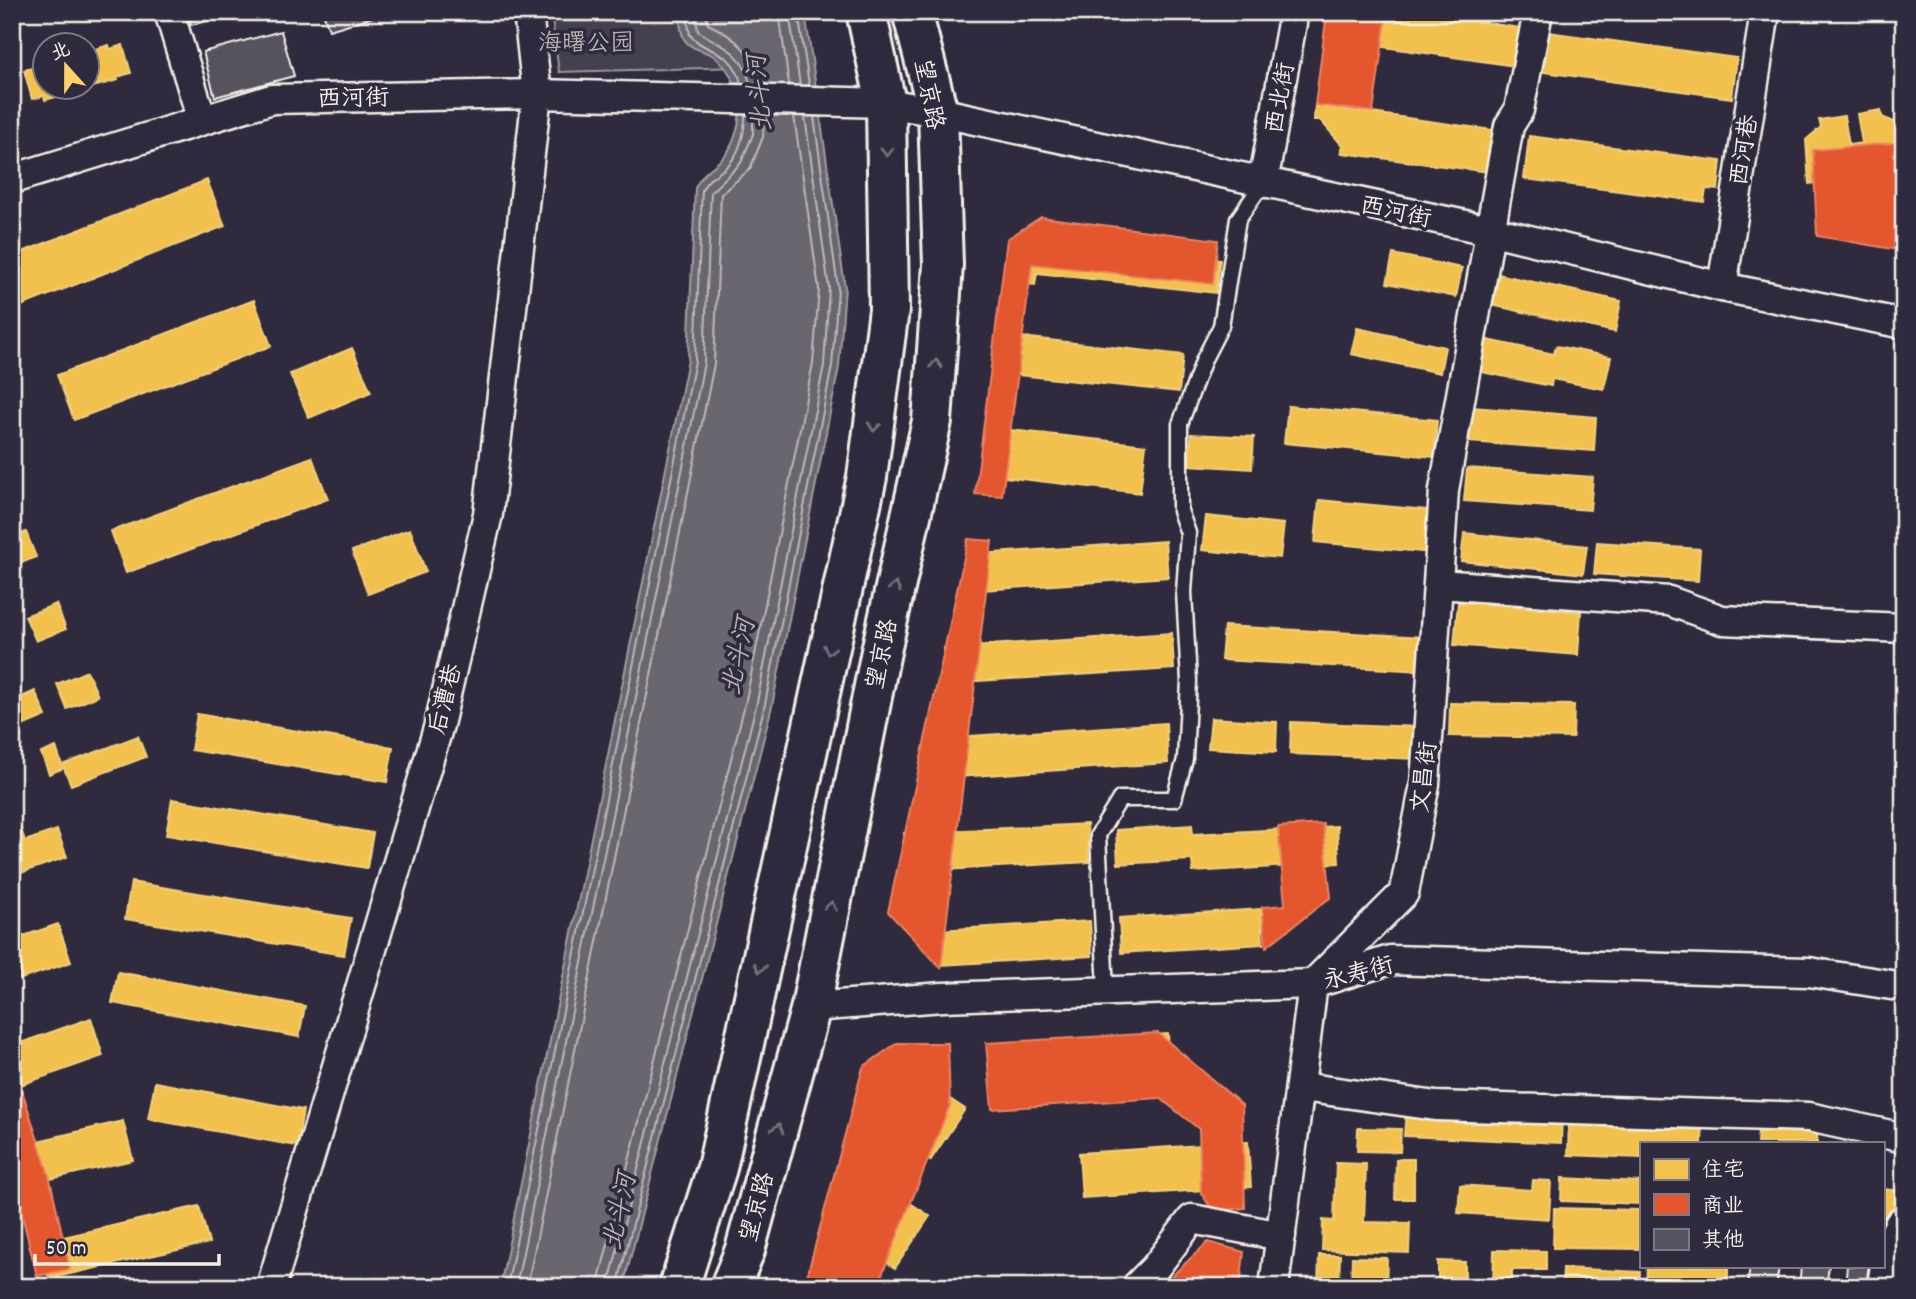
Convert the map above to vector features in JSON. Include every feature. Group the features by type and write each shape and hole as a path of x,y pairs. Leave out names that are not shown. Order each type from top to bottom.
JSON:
{"main road":[{"name":"望京路","path":"679,1287 717,1168 867,477 888,310 886,103 866,12"},
{"name":"望京路","path":"730,1287 745,1250 811,1007 880,656 932,421 943,265 938,111 912,12"},
{"path":"1887,1287 1892,1251 1904,1226"}],"street":[{"path":"169,12 202,120"},
{"name":"后漕巷","path":"271,1287 439,725 488,513 537,94 528,12"},
{"name":"西北街","path":"1263,183 1294,12"},
{"name":"文昌街","path":"1314,984 1404,893 1425,784 1444,490 1493,231 1509,126 1519,110 1538,12"},
{"name":"西河巷","path":"1722,287 1765,12"},
{"name":"西河街","path":"12,179 272,99 537,94 886,103 938,111 1493,231 1722,287 1904,324"},
{"path":"1439,584 1669,601 1722,620 1904,628"},
{"name":"永寿街","path":"811,1007 943,997 1314,984 1390,960 1809,972 1904,987"},
{"path":"1274,1287 1314,984"},
{"path":"1302,1087 1436,1107 1808,1117 1904,1138"},
{"path":"1136,1287 1155,1268 1192,1219 1282,1236"}],"lane":[{"path":"1106,990 1098,835 1120,799 1174,799 1185,759 1189,681 1184,592 1188,533 1180,511 1180,424 1204,359 1221,326 1238,219 1263,183"}],"green space":[{"name":"海曙公园","path":"551,12 690,12 741,67 559,72"}],"water":[{"name":"北斗河","path":"679,12 805,12 845,287 839,367 772,706 623,1287 500,1287 688,360 695,188 705,173 727,153 738,123 738,101 732,79 712,55 693,47 684,39"}],"building: 住宅":[{"path":"1340,12 1414,12 1521,28 1516,66 1335,40"},
{"path":"1548,32 1737,58 1732,98 1543,72"},
{"path":"109,45 110,49 123,45 131,73 102,84 102,47"},
{"path":"32,68 32,99 24,70"},
{"path":"1315,105 1500,131 1496,173 1341,153 1342,145 1320,120 1314,120"},
{"path":"1881,110 1882,117 1899,124 1904,143 1904,172 1893,173 1895,181 1902,180 1904,219 1825,228 1819,192 1826,192 1825,182 1809,184 1806,140 1821,127 1819,120 1844,116 1849,145 1862,143 1857,114"},
{"path":"1529,136 1721,161 1718,190 1706,189 1704,202 1524,179"},
{"path":"207,180 225,226 21,306 12,283 12,256"},
{"path":"1014,238 1220,260 1216,293 1037,273 1035,285 1010,282"},
{"path":"1393,254 1462,268 1456,297 1387,283"},
{"path":"1498,274 1621,301 1615,332 1491,305"},
{"path":"254,300 271,346 74,420 57,375"},
{"path":"1357,328 1445,347 1440,373 1351,354"},
{"path":"1003,335 1183,355 1179,392 999,373"},
{"path":"1483,339 1554,354 1556,346 1611,357 1604,389 1552,379 1551,386 1476,371"},
{"path":"352,348 371,392 309,418 290,374"},
{"path":"1288,406 1437,420 1434,457 1284,443"},
{"path":"1472,407 1596,417 1594,451 1469,442"},
{"path":"984,427 1146,445 1140,493 979,474"},
{"path":"1191,434 1254,437 1252,469 1189,465"},
{"path":"312,457 328,499 126,573 111,531"},
{"path":"1467,468 1593,477 1590,510 1464,501"},
{"path":"1319,500 1437,511 1432,553 1315,542"},
{"path":"1206,516 1284,524 1280,558 1202,550"},
{"path":"410,529 426,572 368,594 352,551"},
{"path":"26,532 36,557 12,567 12,537"},
{"path":"1464,533 1587,546 1583,574 1461,561"},
{"path":"1165,541 1168,577 968,591 966,555"},
{"path":"1597,542 1700,549 1698,581 1594,574"},
{"path":"1458,602 1581,612 1578,655 1454,645"},
{"path":"56,604 66,629 36,641 25,616"},
{"path":"1224,626 1425,637 1423,671 1221,660"},
{"path":"1172,633 1174,669 946,683 944,648"},
{"path":"87,671 98,696 67,709 57,684"},
{"path":"35,691 46,716 15,729 12,701"},
{"path":"1450,703 1574,705 1573,738 1449,736"},
{"path":"197,714 393,747 387,782 191,750"},
{"path":"1211,718 1277,722 1276,752 1208,748"},
{"path":"1291,722 1420,727 1418,759 1290,754"},
{"path":"1166,723 1168,763 927,779 925,739"},
{"path":"138,736 146,757 71,785 64,768 49,774 41,753 56,747 62,765"},
{"path":"172,799 373,833 367,868 166,835"},
{"path":"1087,824 1089,862 906,872 904,833"},
{"path":"1192,825 1193,834 1337,826 1339,863 1193,872 1192,860 1118,864 1116,830"},
{"path":"21,829 25,841 57,830 67,857 12,876 12,832"},
{"path":"131,882 351,918 344,955 125,919"},
{"path":"1261,909 1263,944 1121,953 1119,918"},
{"path":"1090,921 1092,956 941,965 939,930"},
{"path":"58,924 71,962 12,982 12,940"},
{"path":"118,972 305,1006 299,1037 112,1003"},
{"path":"91,1018 103,1056 12,1088 12,1046"},
{"path":"1168,1034 1171,1079 1002,1090 999,1045"},
{"path":"911,1073 965,1109 930,1161 876,1124"},
{"path":"155,1082 303,1110 297,1146 148,1119"},
{"path":"1406,1110 1562,1117 1561,1143 1404,1136"},
{"path":"1569,1117 1703,1122 1702,1142 1640,1142 1640,1158 1568,1155"},
{"path":"1759,1120 1818,1124 1817,1142 1757,1142"},
{"path":"123,1121 133,1160 16,1187 12,1147"},
{"path":"1358,1128 1401,1129 1400,1152 1357,1151"},
{"path":"1248,1142 1251,1187 1082,1198 1079,1153"},
{"path":"1396,1159 1414,1159 1414,1199 1395,1199"},
{"path":"1336,1163 1366,1164 1364,1222 1410,1223 1409,1253 1322,1250 1323,1220 1334,1221"},
{"path":"1562,1178 1640,1182 1640,1204 1561,1201"},
{"path":"875,1180 930,1216 895,1268 840,1232"},
{"path":"1533,1180 1551,1181 1549,1219 1458,1213 1460,1185 1532,1190"},
{"path":"1884,1189 1901,1191 1895,1228 1884,1226"},
{"path":"199,1206 209,1243 52,1278 36,1267 29,1245"},
{"path":"1554,1208 1640,1210 1640,1249 1553,1248"},
{"path":"1494,1250 1546,1251 1546,1270 1512,1270 1512,1287 1493,1287"},
{"path":"1319,1255 1340,1255 1339,1287 1318,1287"},
{"path":"1352,1257 1387,1258 1386,1287 1351,1287"},
{"path":"1438,1261 1465,1262 1465,1287 1438,1287"},
{"path":"1203,1267 1218,1287 1180,1287"},
{"path":"1563,1268 1640,1272 1639,1287 1562,1287"},
{"path":"1647,1268 1728,1268 1728,1285 1699,1287 1698,1278 1672,1278 1672,1287 1646,1287"}],"building: 商业":[{"path":"1327,12 1387,12 1373,112 1315,105"},
{"path":"1904,142 1904,251 1817,236 1813,150"},
{"path":"1041,217 1218,240 1213,284 1032,264 1002,496 975,494 1007,239"},
{"path":"968,539 992,541 941,968 888,912"},
{"path":"1323,824 1331,897 1266,947 1262,907 1285,905 1278,827"},
{"path":"1158,1033 1242,1105 1245,1208 1213,1211 1201,1193 1199,1129 1160,1098 992,1109 986,1043"},
{"path":"897,1043 948,1043 950,1105 877,1287 804,1287 863,1067"},
{"path":"12,1059 49,1175 70,1269 37,1276 12,1174"},
{"path":"1208,1242 1244,1252 1240,1287 1160,1287"}],"building: 其他":[{"path":"188,12 243,12 191,25"},
{"path":"323,12 390,12 329,30"},
{"path":"281,31 294,76 215,97 203,52"},
{"path":"1750,1268 1779,1268 1776,1287 1747,1287"},
{"path":"1801,1268 1829,1268 1826,1287 1799,1287"},
{"path":"1847,1268 1875,1268 1873,1287 1845,1287"}]}
